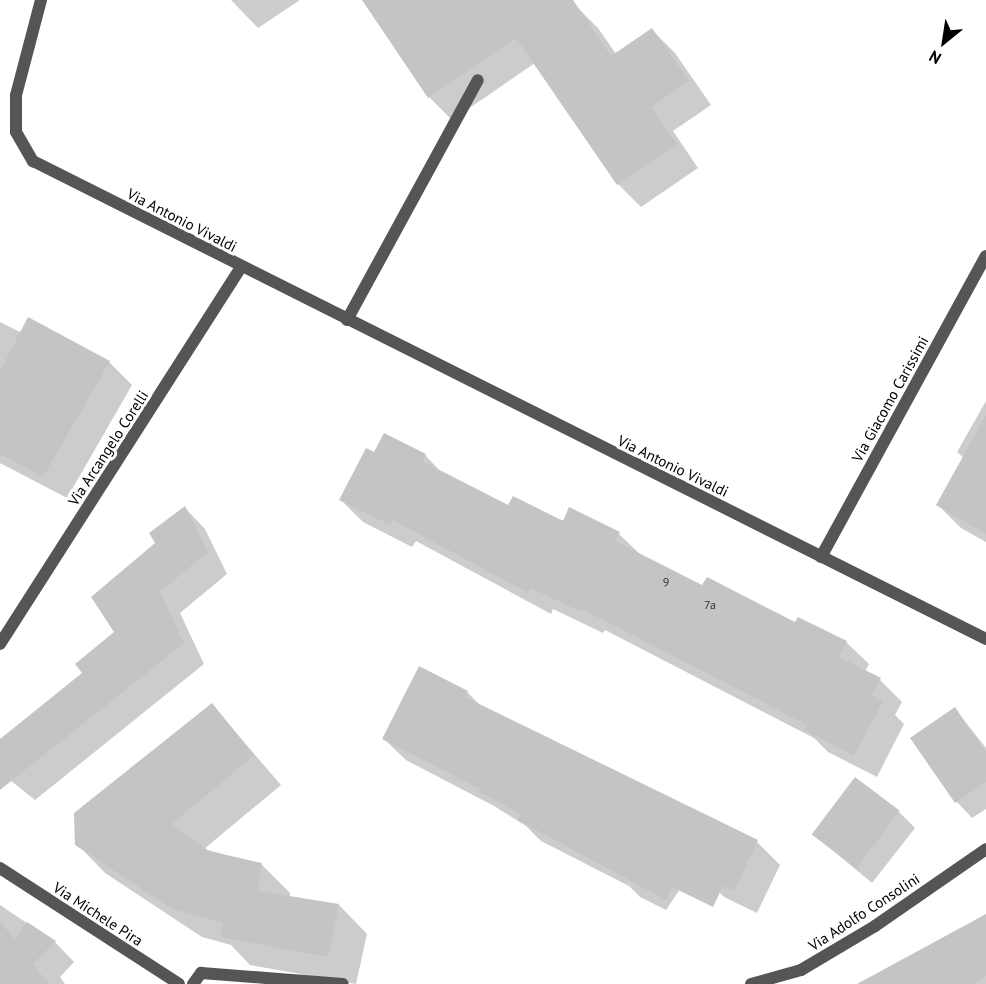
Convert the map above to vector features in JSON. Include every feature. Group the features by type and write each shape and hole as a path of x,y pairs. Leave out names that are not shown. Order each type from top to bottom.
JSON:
{"street":[{"name":"Via Antonio Vivaldi","path":"41,0 16,95 16,132 33,161 240,268 986,639"},
{"path":"347,321 478,80"},
{"name":"Via Giacomo Carissimi","path":"821,557 986,256"},
{"name":"Via Arcangelo Corelli","path":"0,644 240,268"},
{"name":"Via Adolfo Consolini","path":"751,984 810,964 874,926 986,849"},
{"name":"Via Michele Pira","path":"0,868 179,984"},
{"path":"193,984 201,973 343,984"}],"building":[{"path":"362,0 573,0 611,56 652,28 689,81 651,107 677,144 617,185 516,38 428,98"},
{"path":"28,317 110,361 43,477 0,454 0,371"},
{"path":"986,415 986,534 936,505"},
{"path":"384,433 426,454 422,461 508,505 513,496 563,521 569,507 620,532 615,541 702,585 707,577 795,622 798,617 847,641 839,657 881,678 872,695 883,701 854,756 804,730 807,725 582,609 581,612 531,588 528,593 393,520 390,525 339,500 366,448 374,452"},
{"path":"185,506 208,552 160,592 184,643 0,790 0,739 82,673 75,664 114,632 91,597 155,543 149,533"},
{"path":"419,666 468,691 465,697 758,840 734,891 723,886 713,907 672,887 666,900 518,820 521,814 479,792 480,789 382,739"},
{"path":"212,703 254,755 172,824 209,851 262,863 258,891 339,904 328,957 220,937 223,923 172,909 75,845 74,813"},
{"path":"955,707 986,753 986,782 955,803 910,738"},
{"path":"855,777 900,811 856,868 812,835"},
{"path":"986,914 986,976 973,984 857,984"},
{"path":"0,921 14,939 27,922 56,941 33,964 49,984 0,984"}]}
